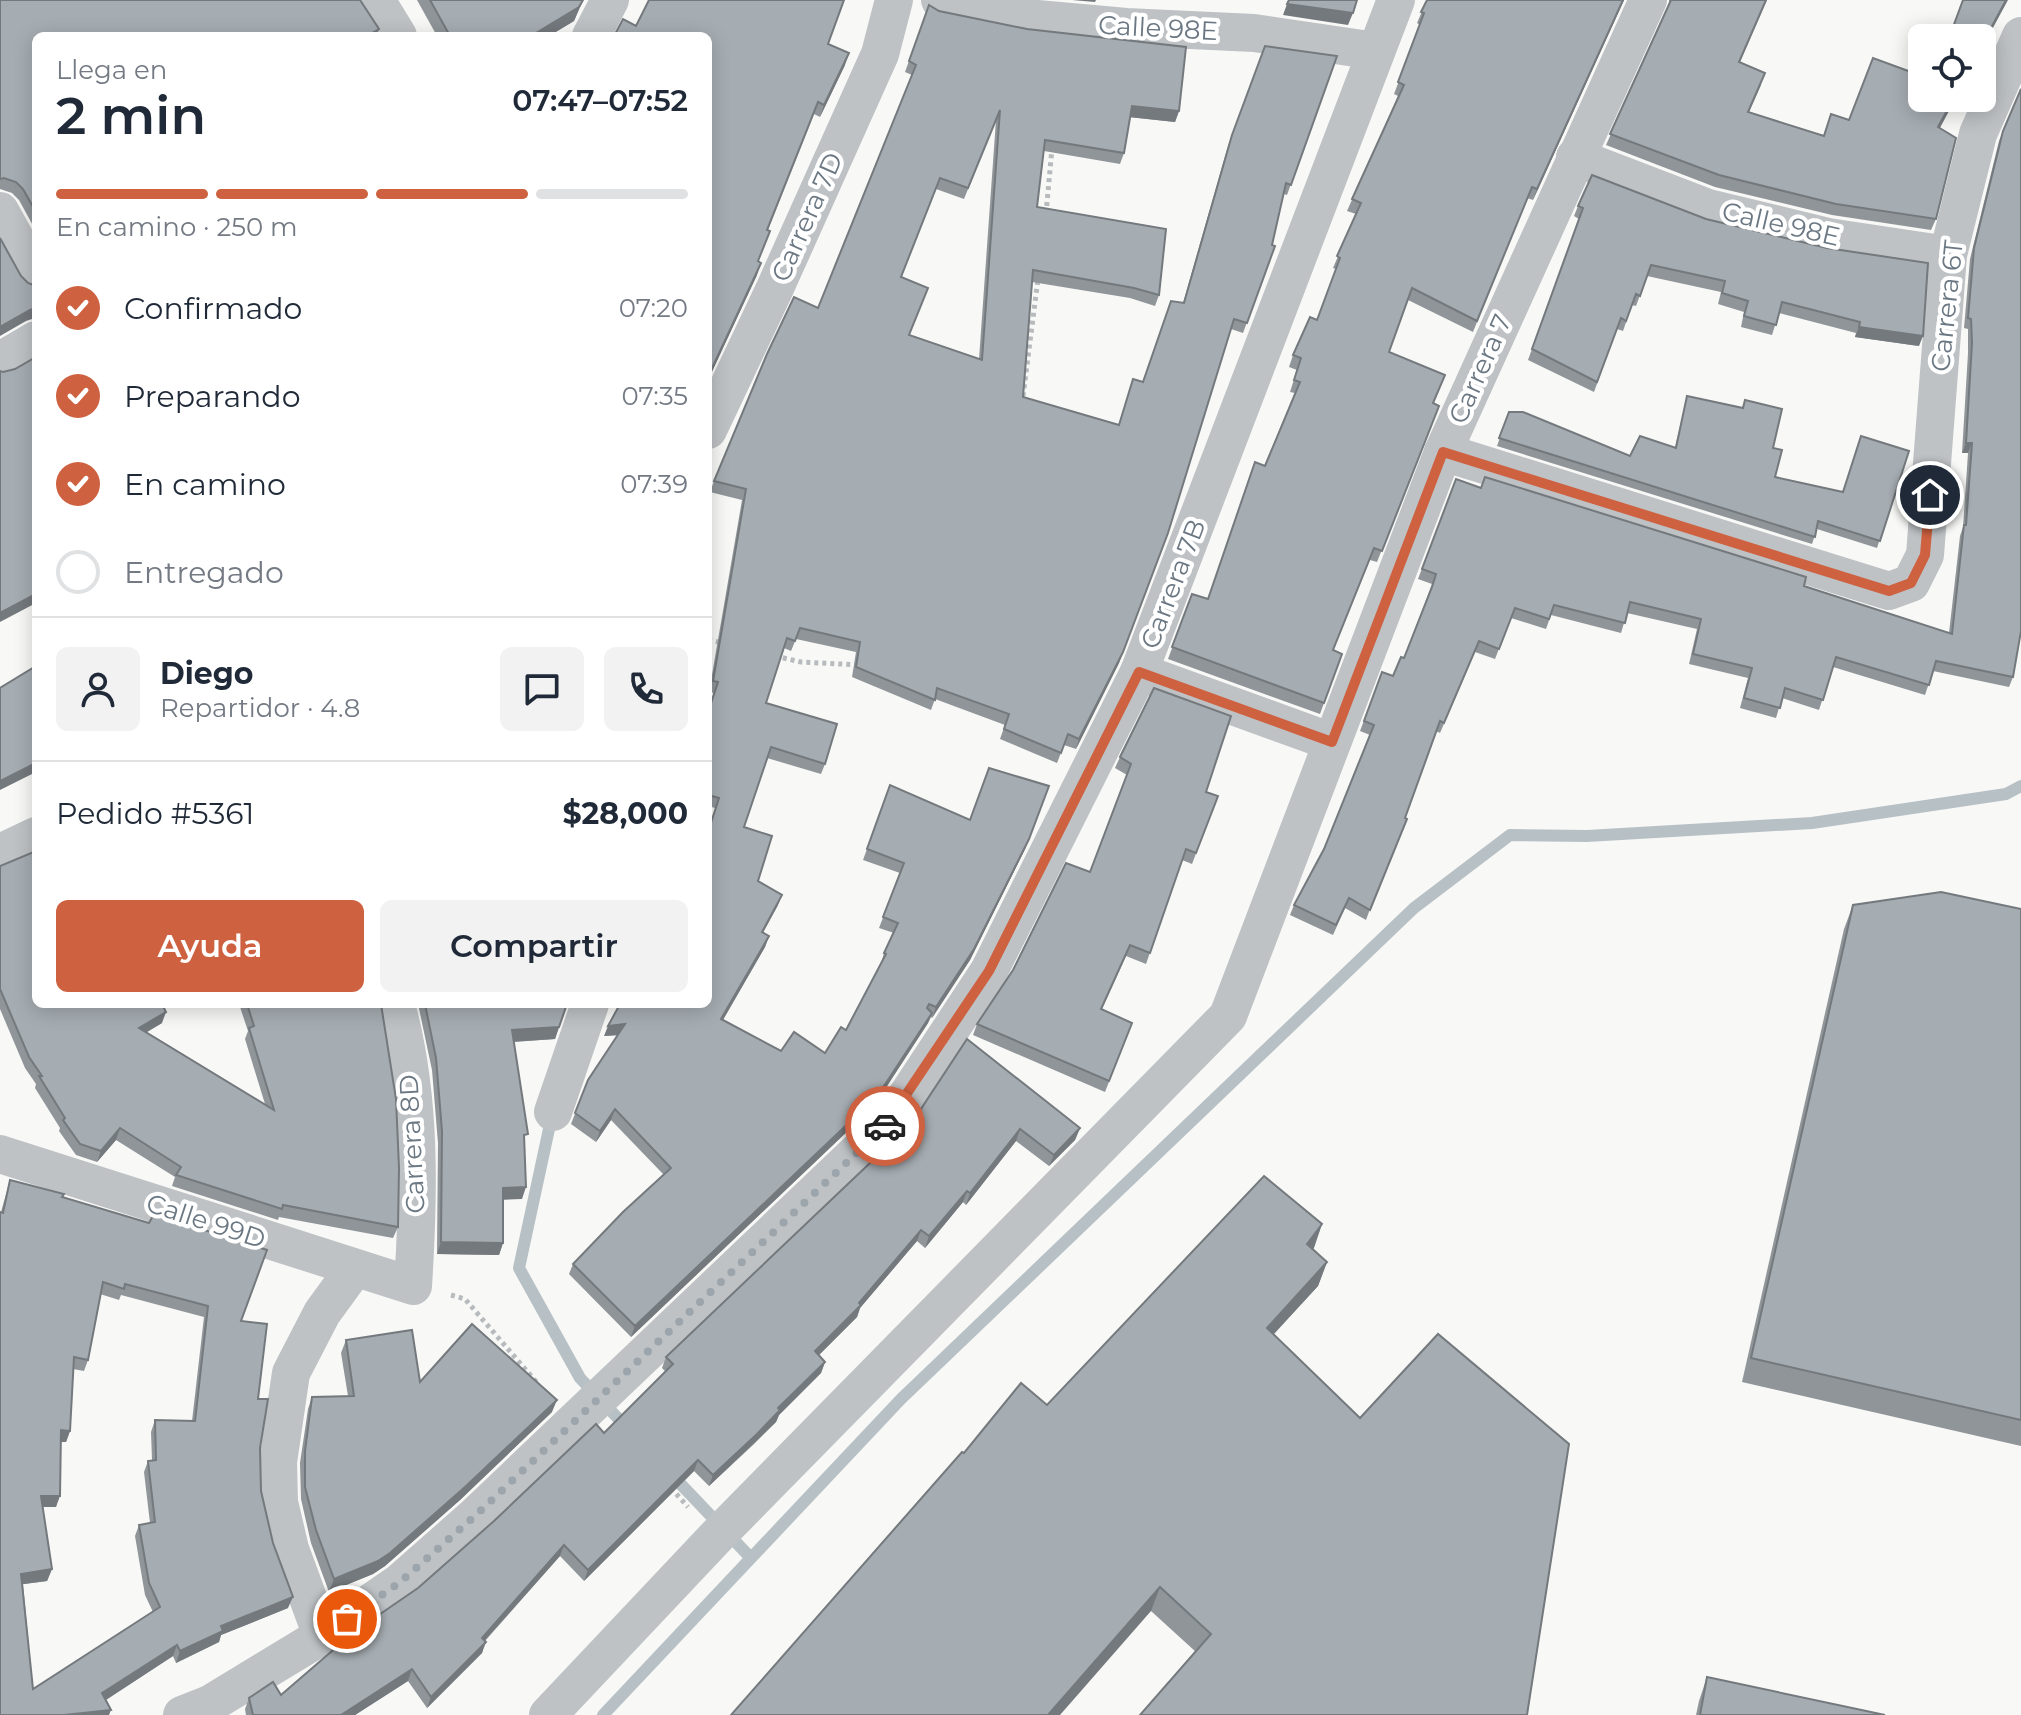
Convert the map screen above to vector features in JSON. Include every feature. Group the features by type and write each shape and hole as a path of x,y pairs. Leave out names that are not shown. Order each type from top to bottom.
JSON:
{"street":[{"path":"376,0 396,32"},
{"name":"Carrera 7D","path":"712,422 880,54 894,0"},
{"name":"Calle 98E","path":"940,0 1029,9 1126,27 1254,33 1376,51"},
{"name":"Carrera 7B","path":"182,1715 210,1704 322,1636 399,1583 591,1407 891,1120 989,971 1139,672 1396,0"},
{"name":"Carrera 7","path":"723,1530 1228,1016 1443,452 1648,0"},
{"name":"Carrera 6T","path":"1443,452 1889,591 1911,583 1925,555 1948,255 1978,134 2021,36"},
{"name":"Calle 98E","path":"1575,157 1708,208 1828,237 1948,255"},
{"path":"0,211 32,269"},
{"path":"0,361 32,342"},
{"path":"1139,672 1332,742"},
{"path":"0,853 32,838"},
{"name":"Carrera 8D","path":"397,1008 411,1081 419,1196 413,1286"},
{"path":"553,1112 589,1008"},
{"name":"Calle 99D","path":"0,1154 413,1286"},
{"path":"322,1636 290,1549 279,1502 278,1462 291,1373 322,1313 354,1269"},
{"path":"548,1715 723,1530"}],"path":[{"path":"1045,221 1052,148"},
{"path":"1021,410 1039,278"},
{"path":"712,641 733,645"},
{"path":"773,655 801,662 863,665"},
{"path":"413,1286 465,1299 591,1407"},
{"path":"665,1482 723,1530"}],"building":[{"path":"0,0 360,0 379,29 374,32 32,32 32,205 16,182 0,179"},
{"path":"430,0 583,0 579,7 538,32 448,32"},
{"path":"649,0 844,0 828,44 849,53 824,105 818,102 767,230 770,231 758,261 761,263 712,368 712,32 616,32 623,19 636,26"},
{"path":"1289,0 1357,0 1353,13 1287,4"},
{"path":"1427,0 1623,0 1537,189 1532,187 1477,321 1412,288 1389,352 1445,375 1433,403 1439,406 1382,551 1374,548 1333,650 1342,654 1324,703 1172,647 1192,594 1208,599 1255,462 1265,466 1300,382 1294,380 1301,358 1293,355 1310,317 1317,320 1340,258 1337,256 1361,203 1352,199 1404,85 1398,82"},
{"path":"1671,0 1766,0 1739,62 1765,73 1748,112 1824,136 1831,114 1849,120 1873,58 1908,71 1908,112 1946,112 1938,127 1956,138 1936,219 1836,204 1719,175 1610,134"},
{"path":"1963,0 2006,0 1993,24 1954,24"},
{"path":"929,5 939,11 1027,29 1186,47 1179,111 1132,106 1124,153 1045,140 1037,207 1166,229 1159,295 1033,270 1023,397 1119,425 1133,379 1143,382 1171,301 1184,303 1232,135 1265,46 1337,56 1291,185 1286,183 1272,245 1275,246 1247,323 1234,319 1168,533 1123,652 1079,739 1068,734 1061,753 1004,729 1009,714 937,688 935,700 856,667 860,642 800,628 795,641 787,638 766,703 837,724 825,764 771,747 744,827 772,836 758,881 782,895 762,932 769,936 721,1019 781,1051 794,1032 825,1053 841,1027 846,1030 886,954 898,923 883,917 904,863 867,849 890,785 970,820 989,768 1049,786 1029,839 974,949 936,1007 929,1004 927,1008 932,1013 878,1095 635,1326 573,1264 671,1168 615,1109 600,1131 575,1113 588,1080 625,1024 608,1026 618,1008 712,1008 712,820 719,798 712,796 712,700 718,682 713,681 746,489 714,481 794,297 818,308 916,65 909,61","holes":["1000,110 982,360 909,335 928,288 901,277 940,178 968,188"]},
{"path":"2021,89 2021,631 2013,677 1936,661 1929,685 1836,657 1823,700 1785,688 1780,708 1744,698 1752,668 1693,654 1701,619 1630,602 1625,623 1554,605 1549,619 1515,608 1499,649 1479,641 1444,723 1440,721 1407,819 1370,910 1349,898 1336,925 1294,905 1324,849 1374,725 1364,721 1382,672 1393,676 1401,657 1404,658 1432,587 1436,574 1422,569 1456,479 1481,488 1485,477 1806,577 1804,586 1952,634 1966,525 1972,443 1966,443 1972,343 1971,319 1968,318 1974,248 2003,131"},
{"path":"1592,175 1706,219 1827,248 1928,263 1923,336 1859,327 1860,322 1782,302 1776,325 1744,316 1748,301 1722,293 1725,281 1651,265 1640,296 1636,294 1626,321 1621,318 1597,382 1532,349 1583,208 1578,206"},
{"path":"0,238 21,276 32,284 32,309 0,327"},
{"path":"32,359 32,596 0,613 0,371 15,369"},
{"path":"1687,396 1743,408 1745,400 1782,409 1773,448 1782,450 1775,477 1843,492 1861,436 1909,451 1880,541 1818,521 1815,537 1499,438 1509,412 1523,412 1630,456 1640,436 1676,448"},
{"path":"32,668 32,765 0,781 0,688"},
{"path":"1154,688 1231,716 1206,792 1218,796 1196,853 1186,849 1150,953 1130,945 1101,1009 1132,1023 1109,1081 977,1024 1013,970 1066,863 1090,872 1131,764 1120,757"},
{"path":"32,853 32,1008 164,1008 166,1012 139,1028 274,1110 249,1028 254,1026 248,1008 382,1008 396,1099 398,1227 283,1205 282,1209 176,1175 181,1167 120,1128 101,1151 80,1144 63,1120 65,1118 29,1057 0,989 0,866"},
{"path":"1941,892 2021,909 2021,1420 1751,1358 1853,905"},
{"path":"426,1008 566,1008 559,1027 512,1030 528,1134 524,1135 526,1187 503,1188 503,1243 441,1242 442,1131 436,1058"},
{"path":"967,1039 1080,1128 1054,1155 1020,1129 970,1193 967,1191 929,1236 921,1230 859,1303 861,1305 815,1351 825,1362 778,1408 780,1410 757,1434 713,1475 698,1460 588,1570 564,1545 482,1638 486,1642 431,1697 412,1669 341,1715 253,1715 249,1698 273,1682 281,1695 354,1632 418,1588 596,1424 604,1433 673,1364 666,1357 911,1124"},
{"path":"1264,1176 1322,1224 1307,1244 1327,1262 1267,1328 1360,1418 1438,1334 1569,1444 1527,1715 1140,1715 1211,1634 1160,1587 1048,1715 731,1715 964,1453 1021,1383 1047,1405"},
{"path":"10,1180 64,1194 62,1197 149,1223 154,1214 267,1250 241,1321 267,1324 258,1399 268,1399 260,1448 261,1491 273,1543 293,1597 221,1626 223,1631 180,1651 177,1645 102,1693 111,1710 64,1715 0,1715 0,1212 3,1213","holes":["103,1282 124,1289 125,1284 208,1306 195,1421 155,1420 156,1460 148,1461 155,1522 139,1525 149,1583 160,1607 33,1689 21,1574 52,1569 41,1496 60,1496 61,1430 70,1431 74,1357 88,1360"]},
{"path":"472,1324 557,1400 390,1553 334,1579 316,1530 305,1487 305,1451 312,1397 354,1396 346,1340 412,1330 420,1382"},
{"path":"1707,1677 1885,1715 1700,1715"}],"waterway":[{"path":"603,1715 901,1399 1414,908 1510,835 1587,836 1812,823 2006,794 2021,786"},
{"path":"552,1115 519,1268 580,1378 629,1430"},
{"path":"672,1475 750,1557"}],"way so far":[{"path":"347,1619 399,1583 475,1516 885,1126"}],"route":[{"path":"885,1126 989,971 1139,672 1332,742 1443,452 1889,591 1911,583 1925,555 1930,495"}]}
